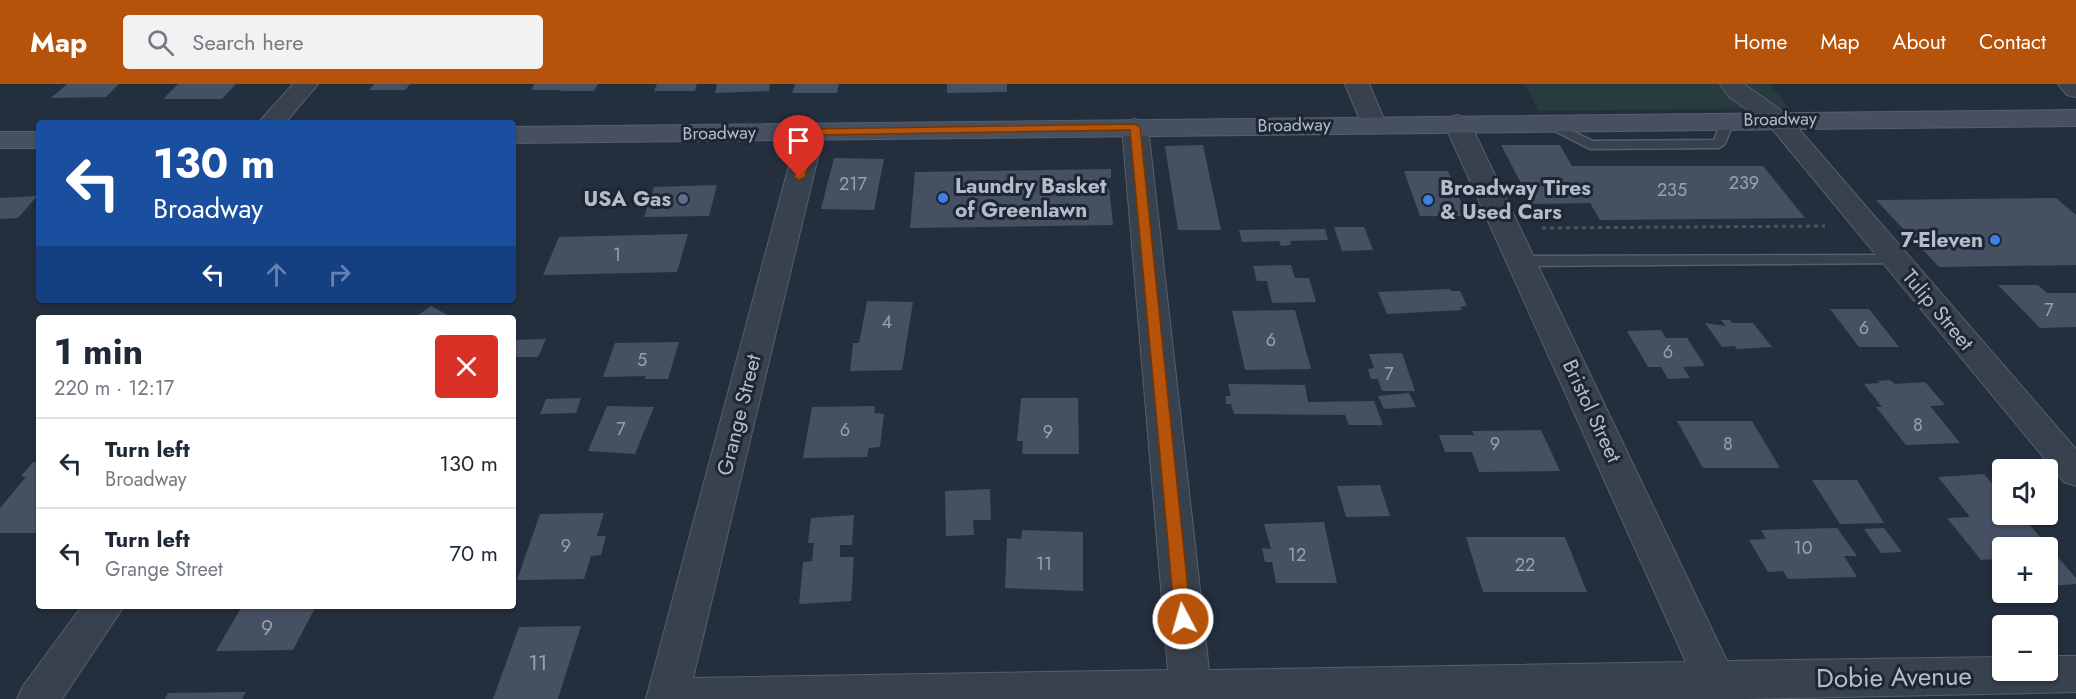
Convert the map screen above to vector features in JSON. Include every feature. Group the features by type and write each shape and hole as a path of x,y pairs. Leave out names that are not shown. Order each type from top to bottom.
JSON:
{"main road":[{"name":"Broadway","path":"516,135 1777,119 2076,118"},
{"path":"0,140 36,140"}],"street":[{"path":"274,120 306,84"},
{"path":"1357,84 1373,124"},
{"name":"Tulip Street","path":"1732,84 1738,92 1777,119 2076,473"},
{"path":"2070,84 2076,90"},
{"name":"Bristol Street","path":"1457,123 1720,689"},
{"path":"1135,127 1190,694"},
{"name":"Grange Street","path":"667,698 811,132"},
{"path":"38,699 102,609"},
{"name":"Dobie Avenue","path":"667,698 1720,689 2076,674"}],"lane":[{"path":"1522,261 1896,260"}],"path":[{"path":"1535,228 1829,226"}],"green space":[{"path":"1524,84 1770,84 1789,108 1539,111"}],"building":[{"path":"67,84 119,84 106,97 51,98"},
{"path":"178,84 236,84 222,99 163,99"},
{"path":"374,84 410,84 405,90 369,90"},
{"path":"534,84 598,84 594,91 560,91 562,90 531,90"},
{"path":"657,84 697,84 695,91 654,91"},
{"path":"717,84 770,84 769,91 715,93"},
{"path":"795,84 839,84 837,93 792,93"},
{"path":"947,84 1007,84 1007,92 947,93"},
{"path":"1203,145 1221,230 1178,230 1165,146"},
{"path":"1501,145 1560,145 1572,166 1763,166 1805,218 1600,220 1590,203 1532,204"},
{"path":"834,158 884,159 874,210 821,209"},
{"path":"1111,169 1111,178 1108,178 1113,225 910,228 915,172"},
{"path":"1404,171 1448,171 1467,216 1420,216"},
{"path":"717,185 709,216 644,217 654,187"},
{"path":"36,196 18,218 0,219 0,198"},
{"name":"7-Eleven","path":"2056,198 2076,215 2076,265 1939,267 1876,200"},
{"path":"1334,227 1364,227 1373,250 1342,251"},
{"path":"1325,229 1328,240 1290,241 1291,245 1281,246 1279,241 1242,242 1239,230"},
{"path":"688,234 677,272 543,275 559,237"},
{"path":"1291,265 1295,278 1309,278 1316,302 1272,303 1267,281 1257,281 1253,266"},
{"path":"1998,285 2038,285 2047,293 2076,293 2076,327 2040,328"},
{"path":"1450,289 1460,291 1467,306 1460,307 1462,310 1387,314 1378,292"},
{"path":"867,301 913,302 902,370 850,371 853,343 859,343"},
{"path":"431,306 448,315 418,315"},
{"path":"1830,309 1869,309 1899,347 1859,347"},
{"path":"1295,310 1311,369 1245,370 1232,311"},
{"path":"1721,320 1730,320 1733,323 1753,323 1772,347 1736,349 1735,346 1722,347 1705,323 1726,326"},
{"path":"1661,330 1666,338 1687,338 1705,366 1683,367 1690,378 1668,379 1661,367 1648,367 1627,331"},
{"path":"546,339 538,357 516,357 516,340"},
{"path":"679,342 668,379 645,379 646,376 603,377 615,343"},
{"path":"1402,353 1415,391 1382,391 1378,379 1371,379 1368,369 1374,368 1369,354"},
{"path":"1890,380 1895,384 1925,382 1945,405 1930,406 1960,443 1906,445 1876,407 1882,407 1864,384"},
{"path":"1228,384 1305,385 1308,402 1374,401 1383,425 1349,425 1345,415 1234,414 1231,404 1226,404 1226,396 1231,396"},
{"path":"1409,393 1416,407 1384,409 1378,396"},
{"path":"581,398 576,413 540,414 546,399"},
{"path":"1021,398 1078,398 1079,454 1022,454 1023,441 1017,441"},
{"path":"607,406 654,407 635,454 588,451"},
{"path":"875,406 874,413 884,414 880,447 869,448 867,457 803,458 812,407"},
{"path":"1677,421 1752,421 1780,468 1703,468"},
{"path":"1541,430 1560,471 1479,472 1472,452 1445,452 1439,435 1474,435 1472,431"},
{"path":"33,462 36,462 36,533 0,533 0,508 26,477 21,476"},
{"path":"1984,474 1992,483 1992,525 2030,525 2040,537 1992,537 1992,559 1981,560 1947,518 1970,517 1938,477"},
{"path":"1812,480 1857,480 1884,523 1840,524"},
{"path":"1380,485 1390,516 1346,517 1337,486"},
{"path":"990,489 991,520 973,520 974,535 946,536 945,491"},
{"path":"604,513 597,536 606,536 601,555 591,556 584,579 517,580 540,514"},
{"path":"854,515 852,545 840,545 840,557 854,557 851,601 799,604 803,562 812,561 814,543 808,543 811,518"},
{"path":"1324,522 1337,583 1276,583 1272,562 1265,562 1262,548 1271,549 1264,524"},
{"path":"1837,528 1857,556 1844,556 1857,577 1788,579 1783,571 1768,572 1749,540 1766,539 1761,530"},
{"path":"1884,528 1902,552 1881,553 1864,529"},
{"path":"1022,530 1083,532 1083,591 1005,588 1007,538 1021,539"},
{"path":"1466,537 1565,537 1587,592 1483,592"},
{"path":"2058,557 2076,578 2076,584 2058,585"},
{"path":"240,609 314,609 293,650 216,651"},
{"path":"581,626 558,699 493,699 519,627"},
{"path":"246,692 242,699 165,699 168,693"}],"place":[{"name":"Laundry Basket of Greenlawn","path":"943,198"},
{"name":"USA Gas","path":"683,199"},
{"name":"Broadway Tires & Used Cars","path":"1428,200"},
{"name":"7-Eleven","path":"1995,240"}],"route":[{"path":"799,177 811,132 1135,127 1183,619"}]}
